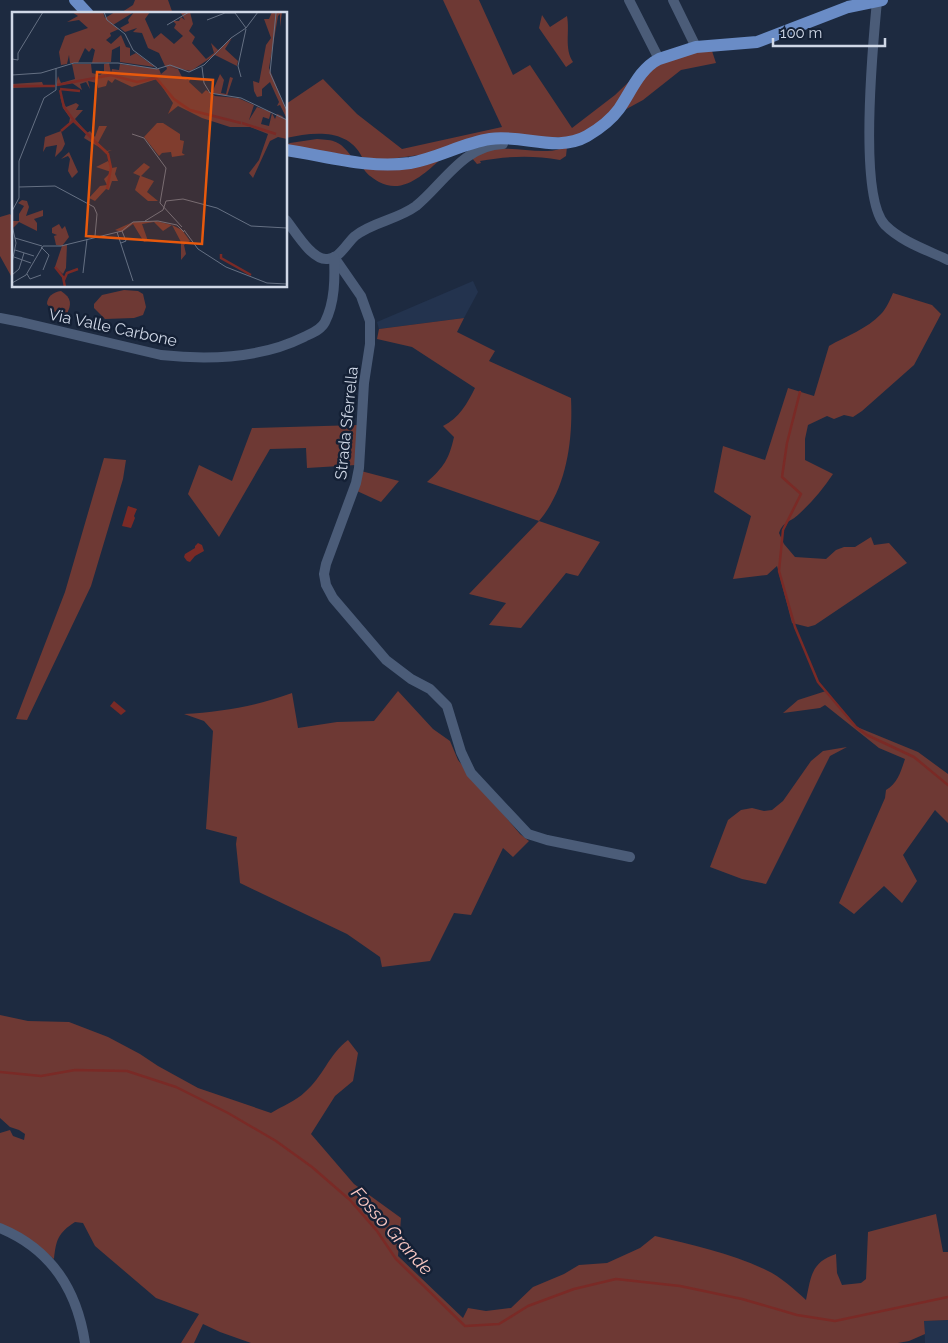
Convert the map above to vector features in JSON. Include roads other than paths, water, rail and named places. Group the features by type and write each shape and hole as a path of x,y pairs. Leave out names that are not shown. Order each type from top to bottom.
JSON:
{"main road":[{"path":"75,0 86,12"},
{"path":"288,150 382,165 419,161 490,139 510,138 558,144 579,140 604,124 619,109 637,80 653,62 659,59 696,47 757,42 848,7 882,0"}],"street":[{"path":"630,0 659,59"},
{"path":"673,0 696,47"},
{"path":"878,1 872,56 870,112 871,183 877,214 885,225 901,238 948,260"},
{"path":"288,223 309,250 326,260 334,257 355,236 366,229 400,216 416,206 472,152 493,144 547,148 558,144"},
{"name":"Via Valle Carbone","path":"0,318 160,355 183,358 267,352 287,346 315,332 326,321 335,280 334,257"},
{"name":"Strada Sferrella","path":"334,257 362,296 370,321 370,344 364,383 359,468 356,483 326,564 324,574 326,585 333,598 386,660 411,679 430,689 447,706 461,752 472,773 528,834 547,840 630,857"},
{"path":"0,1228 16,1235 47,1259 56,1269 64,1280 78,1308 85,1343"}],"waterway":[{"path":"800,392 787,443 782,477 801,494 783,530 779,571 795,627 818,682 856,727 867,735 914,757 948,785"},
{"name":"Fosso Grande","path":"0,1072 41,1076 75,1070 127,1071 176,1087 228,1113 276,1141 312,1167 350,1200 377,1231 396,1259 465,1326 499,1324 528,1306 574,1289 616,1279 680,1286 742,1299 797,1315 835,1321 948,1297"}]}
